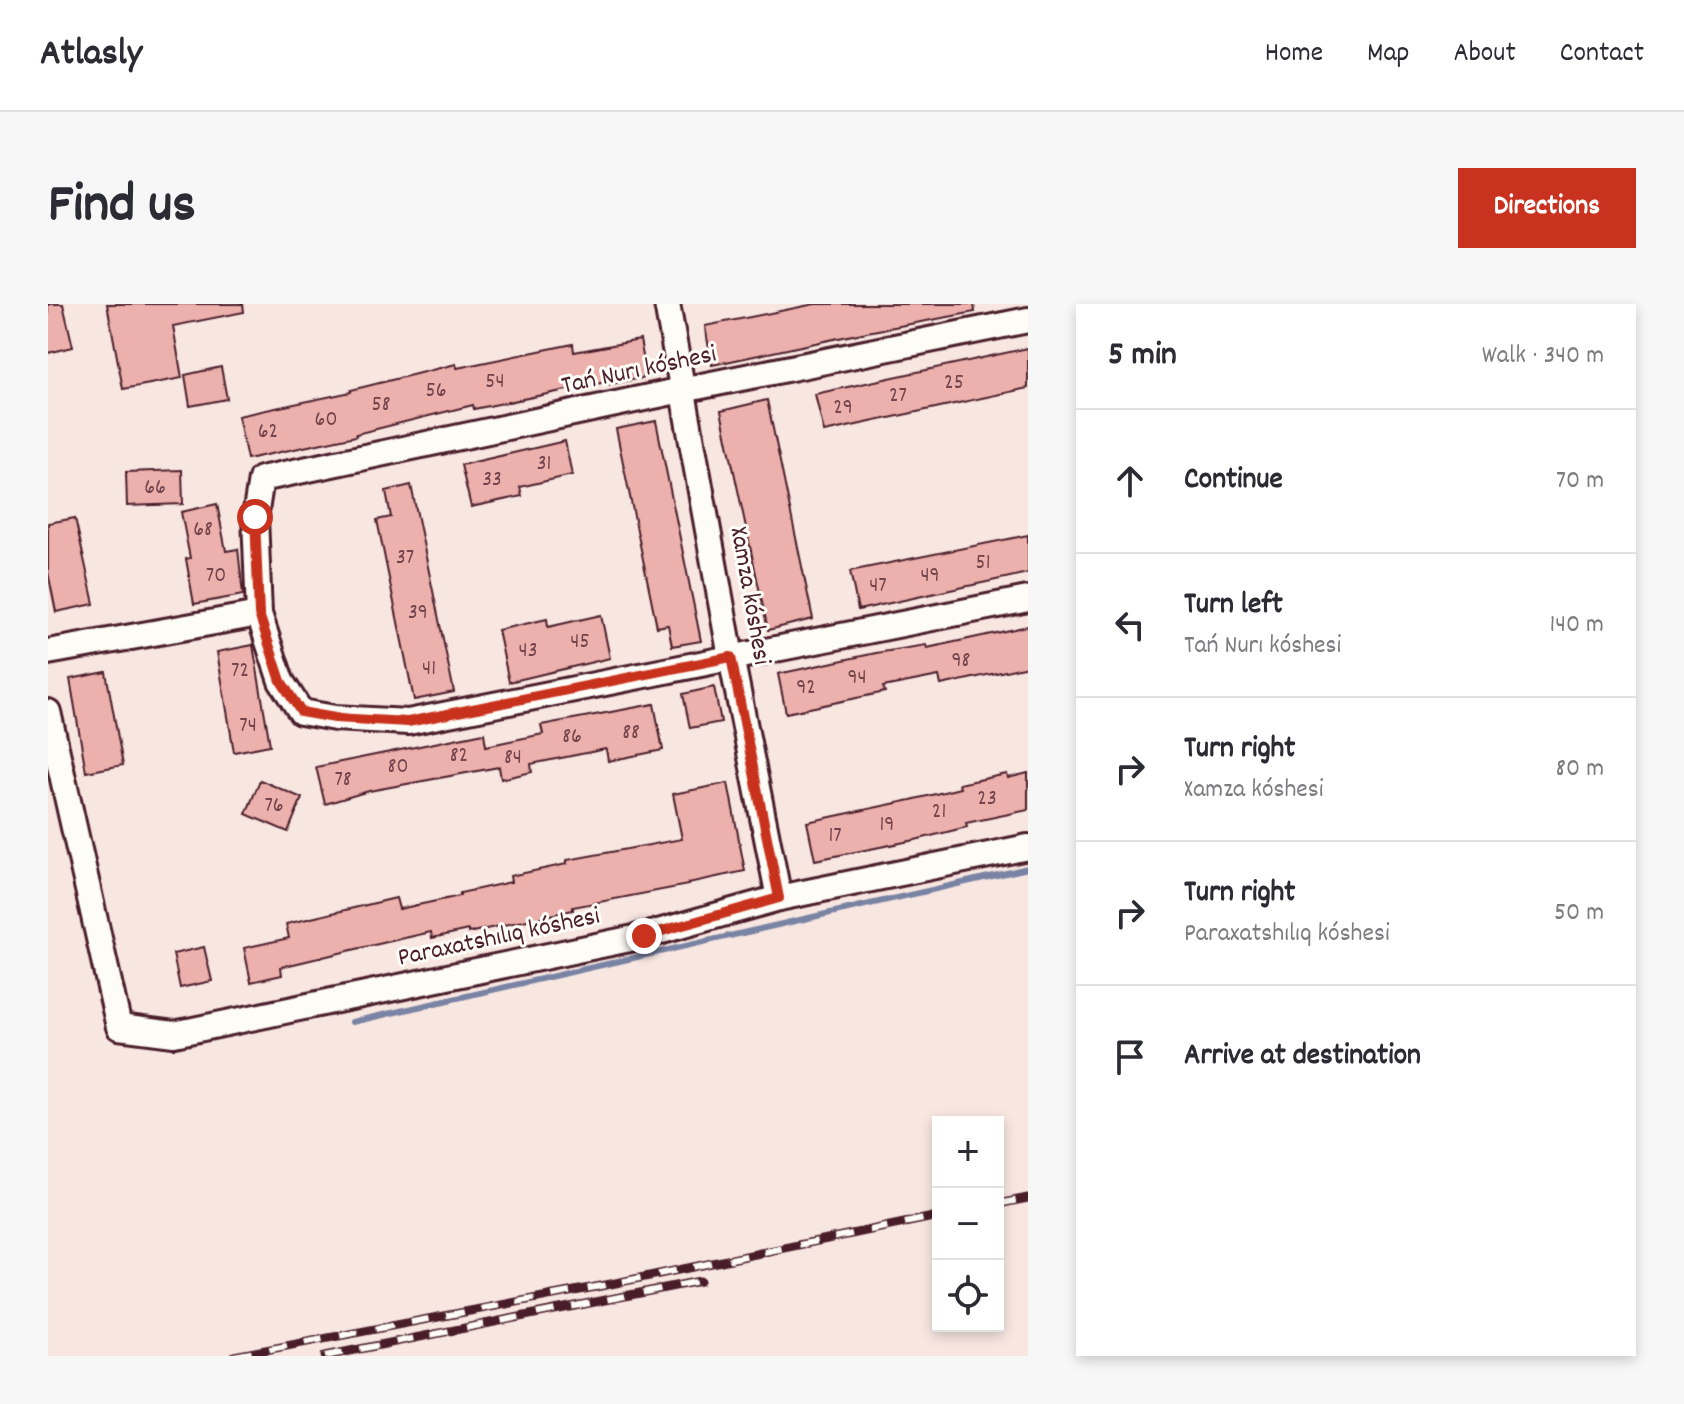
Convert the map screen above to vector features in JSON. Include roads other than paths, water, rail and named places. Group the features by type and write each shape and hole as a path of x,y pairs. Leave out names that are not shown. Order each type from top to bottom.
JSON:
{"street":[{"name":"Xamza kóshesi","path":"667,304 731,657 779,898"},
{"name":"Tań Nurı kóshesi","path":"259,614 255,517 261,479 1028,320"},
{"path":"48,652 259,614 281,681 301,712 335,718 408,722 1028,599"},
{"name":"Paraxatshılıq kóshesi","path":"48,712 119,1027 174,1034 189,1032 644,936 779,898 1028,847"}],"waterway":[{"path":"352,1022 1028,868"}],"railway":[{"path":"1004,1203 1028,1198"},
{"path":"234,1356 606,1285 932,1217"},
{"path":"325,1356 700,1281"}]}
